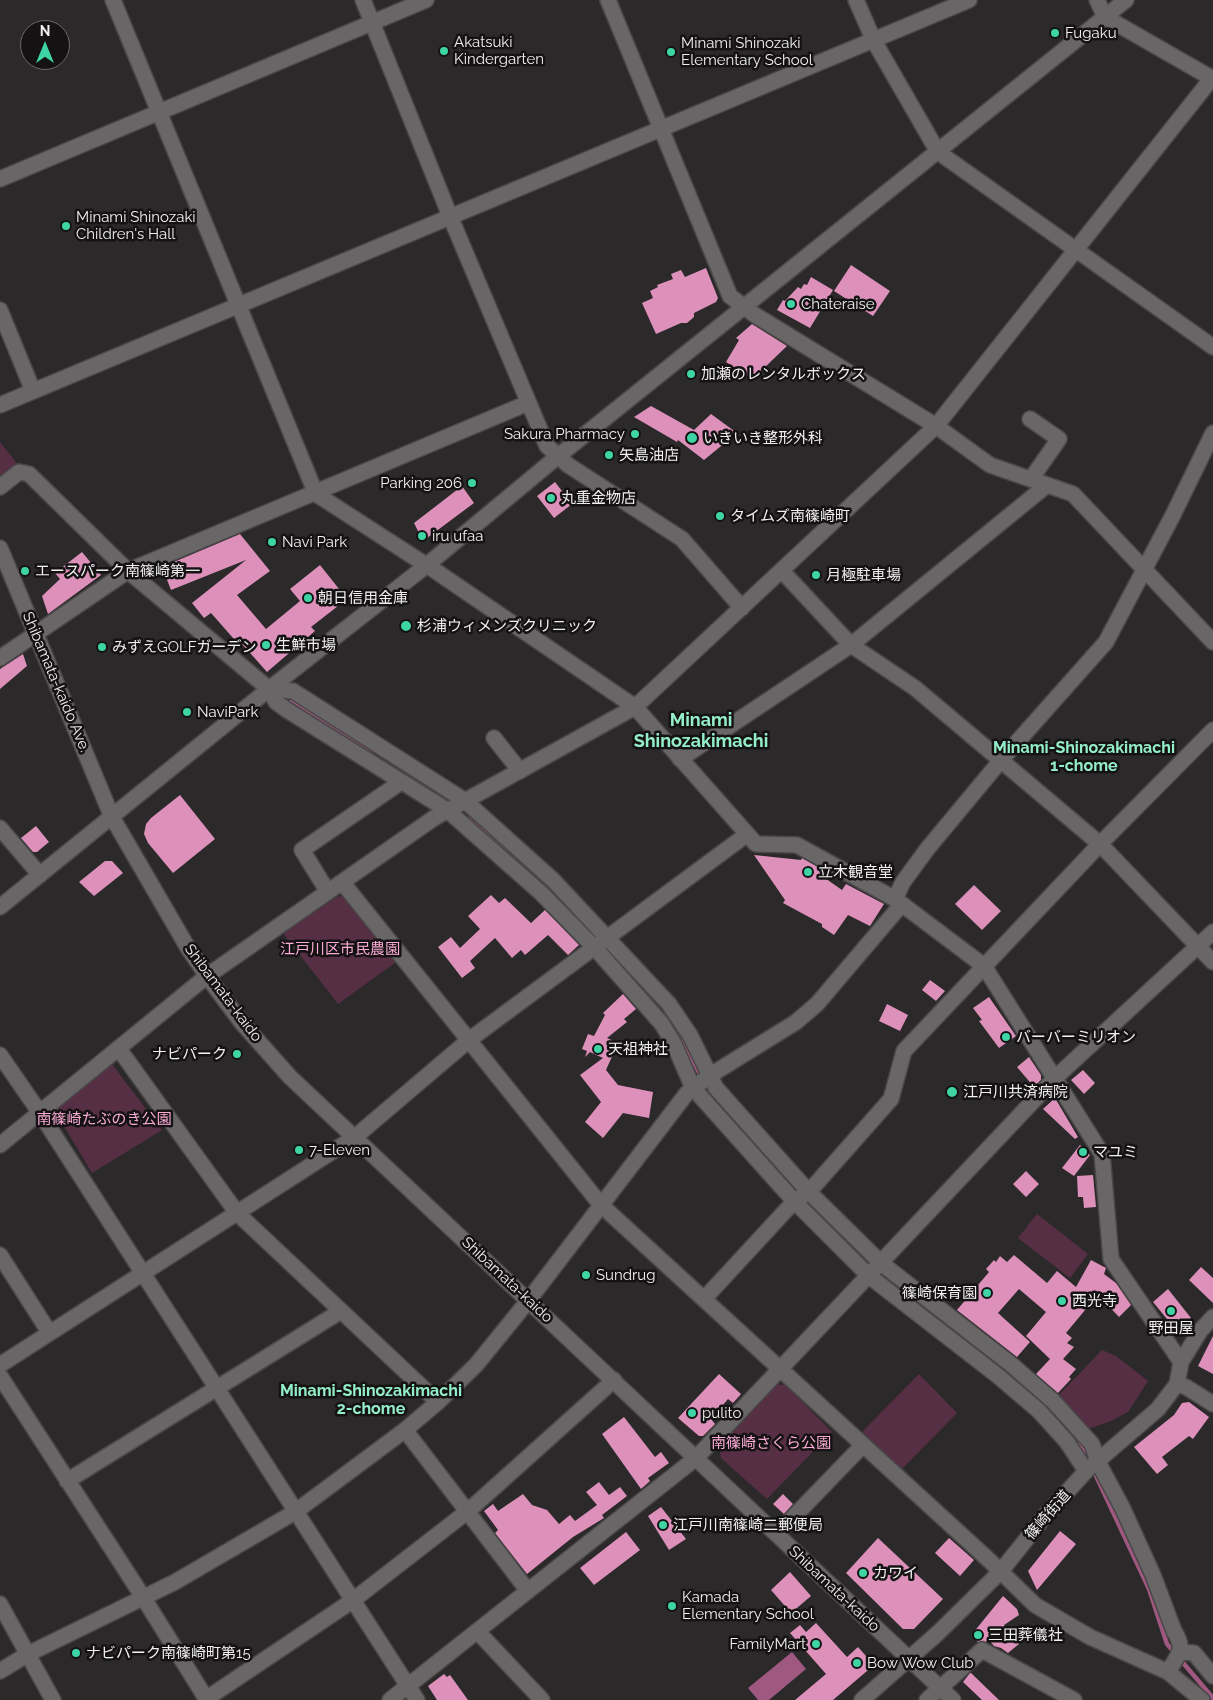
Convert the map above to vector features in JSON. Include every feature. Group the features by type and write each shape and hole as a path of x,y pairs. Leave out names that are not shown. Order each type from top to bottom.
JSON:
{"street":[{"path":"113,0 316,494 427,565 635,706 746,835 756,844 797,845 899,902 984,966 1102,1154 1111,1259 1181,1362"},
{"path":"363,0 450,216 528,403 548,446 557,456 682,539 742,608"},
{"path":"0,179 426,0"},
{"path":"608,0 730,296 743,306 936,426 990,465 1072,494 1142,570 1213,642"},
{"path":"856,0 874,41 938,152 1075,251 1213,347"},
{"path":"0,405 969,0"},
{"path":"0,1145 207,976 342,882 447,810 635,706 936,426 1212,79 1105,17 1097,0"},
{"path":"0,907 269,689 427,565 557,456 743,306 1126,0"},
{"path":"0,310 33,391"},
{"path":"0,658 128,571 316,494 528,403"},
{"path":"1030,419 1058,439 1031,479"},
{"path":"0,1671 28,1654 176,1582 294,1512 405,1430 438,1402 476,1365 702,1080 796,1022 817,1004 899,902 903,882 928,848 1002,759 1106,642 1213,434"},
{"path":"0,487 19,472 29,474 128,571 269,689 276,702 447,810 541,893 595,948 662,1024 674,1044 702,1080 802,1196 875,1269 1012,1365 1052,1401 1092,1444 1091,1467 1123,1509 1153,1575 1174,1631 1181,1641 1180,1652 1168,1672"},
{"path":"680,759 851,645 1046,485"},
{"name":"Shibamata-kaido Ave.","path":"0,548 112,817"},
{"path":"782,571 851,645 915,688 1002,759 1100,844 1213,962"},
{"path":"269,689 293,691 464,800 553,880 609,938 679,1017 702,1080"},
{"path":"704,1299 891,1099 904,1051 1100,844 1213,730"},
{"path":"494,738 520,771"},
{"path":"328,892 302,850 401,782"},
{"name":"Shibamata-kaido","path":"112,817 188,948 242,1023 278,1063 528,1301 953,1700"},
{"path":"0,828 40,875"},
{"path":"0,1365 355,1137 469,1040 746,835"},
{"path":"342,882 601,1205 1001,1571 1035,1605 1090,1637 1168,1672 1202,1700"},
{"path":"390,1700 696,1458 1055,1078 1213,932"},
{"path":"119,1049 238,1213 438,1402"},
{"path":"0,1055 40,1112 294,1512 417,1700"},
{"path":"0,1255 49,1332"},
{"path":"67,1481 341,1310"},
{"name":"篠崎街道","path":"862,1700 909,1659 1001,1571 1045,1516 1091,1467 1158,1409 1177,1384 1181,1362 1200,1331 1213,1317"},
{"path":"0,1376 143,1597 206,1700 352,1601 468,1511 614,1380"},
{"path":"1177,1384 1186,1387 1213,1404"},
{"path":"405,1430 528,1591"},
{"path":"777,1534 863,1445"},
{"path":"0,1604 53,1700"},
{"path":"477,1631 542,1700"},
{"path":"927,1700 982,1650 1074,1700"},
{"path":"1180,1652 1194,1653 1213,1676"}],"green space":[{"path":"0,442 19,466 0,480"},
{"name":"江戸川区市民農園","path":"343,896 396,962 338,1004 283,933 337,897"},
{"name":"南篠崎たぶのき公園","path":"111,1063 162,1130 92,1173 55,1111"},
{"path":"1037,1214 1088,1254 1070,1278 1018,1238"},
{"path":"1102,1350 1116,1356 1148,1381 1128,1412 1109,1422 1084,1430 1057,1397"},
{"path":"919,1374 957,1413 901,1470 861,1433"},
{"name":"南篠崎さくら公園","path":"774,1384 786,1385 832,1432 767,1499 721,1458 719,1446"}],"shaded area":[{"path":"792,1652 806,1669 769,1700 758,1700 748,1688"}],"building":[{"path":"851,265 890,291 873,316 834,291"},
{"path":"706,268 718,298 716,302 694,313 694,317 687,323 681,323 656,334 642,303 653,298 650,291 658,287 657,285 673,279 671,274 681,270 685,277"},
{"path":"811,277 833,290 810,328 777,310 783,300 785,301 798,287 801,289 804,284 807,285"},
{"path":"752,324 787,346 762,370 750,377 726,362 739,340 736,338"},
{"path":"651,406 694,430 711,414 737,433 704,460 678,440 677,442 634,417"},
{"path":"555,482 572,504 554,518 537,496"},
{"path":"462,486 474,503 423,541 414,523"},
{"path":"240,534 270,571 237,595 266,629 300,601 290,589 320,565 347,599 311,627 315,631 267,672 243,645 241,647 211,613 204,618 192,603 246,560 171,590 162,567"},
{"path":"82,552 101,575 48,614 42,596 60,579 55,573"},
{"path":"23,654 27,666 0,689 0,669"},
{"path":"180,795 215,839 173,873 148,843 144,834 146,824 151,818"},
{"path":"36,826 49,842 37,852 33,852 21,838"},
{"path":"754,855 801,860 802,858 825,871 822,876 842,890 846,884 884,904 870,926 848,915 834,935 822,927 822,924 783,903 785,900"},
{"path":"105,861 112,861 123,873 94,896 79,882"},
{"path":"974,885 1001,911 982,930 955,904"},
{"path":"491,895 499,903 505,898 531,923 545,910 579,945 568,955 548,935 525,955 521,950 512,958 495,938 470,961 475,968 462,978 438,947 451,937 460,948 480,929 468,916"},
{"path":"930,980 945,991 936,1001 922,990"},
{"path":"623,994 636,1009 624,1019 627,1022 607,1038 618,1043 606,1070 618,1085 653,1092 649,1118 623,1113 603,1138 585,1122 601,1102 580,1075 603,1058 590,1052 585,1057 587,1051 582,1049 588,1034 594,1036 605,1015 603,1013"},
{"path":"989,997 1016,1036 999,1048 979,1021 982,1020 973,1008"},
{"path":"887,1004 908,1015 900,1031 879,1021"},
{"path":"1029,1057 1041,1075 1041,1080 1034,1087 1017,1067"},
{"path":"1083,1070 1095,1083 1084,1094 1071,1080"},
{"path":"1055,1098 1078,1137 1075,1139 1043,1109"},
{"path":"1080,1145 1090,1155 1074,1176 1062,1168"},
{"path":"1026,1171 1039,1184 1026,1197 1013,1184"},
{"path":"1093,1175 1096,1207 1084,1208 1083,1197 1078,1197 1077,1176"},
{"path":"1014,1255 1047,1283 1057,1271 1076,1287 1091,1260 1106,1268 1104,1274 1116,1283 1131,1305 1119,1317 1104,1301 1102,1303 1095,1298 1066,1333 1072,1338 1067,1343 1074,1347 1063,1359 1076,1369 1069,1377 1071,1379 1058,1393 1036,1374 1050,1359 1026,1336 1046,1312 1019,1289 998,1313 1030,1342 1017,1357 957,1310 989,1272 986,1269 994,1260 996,1262 1000,1256 1007,1262"},
{"path":"1201,1267 1213,1278 1213,1303 1189,1280"},
{"path":"1168,1289 1191,1318 1173,1333 1164,1321 1167,1319 1153,1302"},
{"path":"1213,1336 1213,1374 1198,1366"},
{"path":"719,1374 741,1394 733,1403 728,1399 711,1419 715,1424 703,1436 699,1436 678,1418"},
{"path":"1189,1402 1209,1417 1193,1439 1189,1436 1162,1457 1168,1465 1157,1474 1134,1447 1174,1415 1182,1403"},
{"path":"624,1417 655,1457 661,1452 669,1463 648,1478 650,1481 641,1489 602,1434"},
{"path":"599,1482 609,1495 620,1487 627,1496 602,1515 604,1518 573,1537 527,1574 495,1533 498,1530 484,1511 493,1504 498,1511 523,1494 532,1505 547,1510 559,1524 570,1515 575,1521 597,1505 586,1492"},
{"path":"783,1494 793,1504 784,1514 773,1504"},
{"path":"661,1507 686,1539 669,1550 648,1516"},
{"path":"1060,1531 1076,1544 1037,1590 1028,1571"},
{"path":"626,1532 640,1550 594,1585 580,1568"},
{"path":"878,1538 943,1599 914,1629 903,1629 846,1573"},
{"path":"949,1538 974,1560 960,1576 935,1553"},
{"path":"790,1572 811,1596 791,1613 771,1590"},
{"path":"1003,1596 1017,1609 1019,1615 1004,1625 1019,1644 1008,1653 994,1646 988,1639 986,1642 978,1642 973,1637 973,1633"},
{"path":"816,1623 847,1657 858,1647 874,1665 833,1700 795,1700 826,1674 790,1633 800,1625 806,1632"},
{"path":"970,1673 999,1700 982,1700 963,1682"},
{"path":"444,1674 447,1677 450,1675 468,1700 437,1700 428,1686"}],"waterway":[{"path":"292,701 370,753"},
{"path":"468,819 537,876"},
{"path":"555,893 592,934"},
{"path":"666,1018 676,1029 702,1078"},
{"path":"709,1089 716,1103 779,1169"},
{"path":"820,1213 863,1258 940,1322"},
{"path":"1067,1431 1083,1448 1149,1589 1167,1644 1213,1698"}],"place":[{"name":"Fugaku","path":"1055,33"},
{"name":"Akatsuki Kindergarten","path":"444,51"},
{"name":"Minami Shinozaki Elementary School","path":"671,52"},
{"name":"Minami Shinozaki Children's Hall","path":"66,226"},
{"name":"Chateraise","path":"791,304"},
{"name":"加瀬のレンタルボックス","path":"691,374"},
{"name":"Sakura Pharmacy","path":"635,434"},
{"name":"いきいき整形外科","path":"692,438"},
{"name":"矢島油店","path":"609,455"},
{"name":"Parking 206","path":"472,483"},
{"name":"丸重金物店","path":"551,498"},
{"name":"タイムズ南篠崎町","path":"720,516"},
{"name":"iru ufaa","path":"422,536"},
{"name":"Navi Park","path":"272,542"},
{"name":"エースパーク南篠崎第一","path":"25,571"},
{"name":"月極駐車場","path":"816,575"},
{"name":"朝日信用金庫","path":"308,598"},
{"name":"杉浦ウィメンズクリニック","path":"406,626"},
{"name":"生鮮市場","path":"266,645"},
{"name":"みずえGOLFガーデン","path":"102,647"},
{"name":"NaviPark","path":"187,712"},
{"name":"立木観音堂","path":"808,872"},
{"name":"バーバーミリオン","path":"1006,1037"},
{"name":"天祖神社","path":"598,1049"},
{"name":"ナビパーク","path":"237,1054"},
{"name":"江戸川共済病院","path":"952,1092"},
{"name":"7-Eleven","path":"299,1150"},
{"name":"マユミ","path":"1083,1152"},
{"name":"Sundrug","path":"586,1275"},
{"name":"篠崎保育園","path":"987,1293"},
{"name":"西光寺","path":"1062,1301"},
{"name":"野田屋","path":"1171,1311"},
{"name":"pulito","path":"692,1413"},
{"name":"江戸川南篠崎二郵便局","path":"663,1525"},
{"name":"カワイ","path":"863,1573"},
{"name":"Kamada Elementary School","path":"672,1606"},
{"name":"三田葬儀社","path":"978,1635"},
{"name":"FamilyMart","path":"816,1644"},
{"name":"ナビパーク南篠崎町第15","path":"76,1653"},
{"name":"Bow Wow Club","path":"857,1663"}],"district":[{"name":"Minami Shinozakimachi","path":"701,731"},
{"name":"Minami-Shinozakimachi 1-chome","path":"1084,757"},
{"name":"Minami-Shinozakimachi 2-chome","path":"371,1400"}]}
